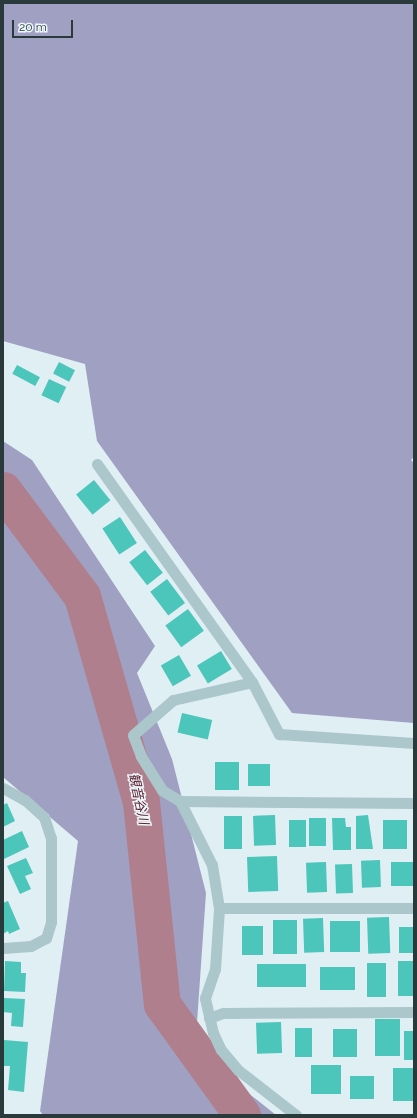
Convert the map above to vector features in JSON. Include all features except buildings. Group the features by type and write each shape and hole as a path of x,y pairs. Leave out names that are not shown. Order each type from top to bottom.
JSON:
{"street":[{"path":"97,464 252,682 279,734 414,743"},
{"path":"252,682 173,700 133,735 141,756 162,790 180,801 414,803"},
{"path":"3,788 25,800 44,817 51,838 51,922 46,938 31,946 3,948"},
{"path":"180,801 212,864 219,908 215,969 205,998 209,1018 221,1050 229,1060 296,1115"},
{"path":"219,908 414,908"},
{"path":"209,1018 223,1013 414,1012"}],"shaded area":[{"path":"3,3 414,3 414,457 411,460 414,463 414,723 292,713 97,441 85,364 3,341"},
{"path":"3,441 32,460 155,646 137,673 172,759 206,893 195,1051 276,1115 43,1115 40,1111 78,841 3,777"}],"waterway":[{"name":"観音谷川","path":"3,490 82,596 141,802 162,1004 242,1115"}]}
